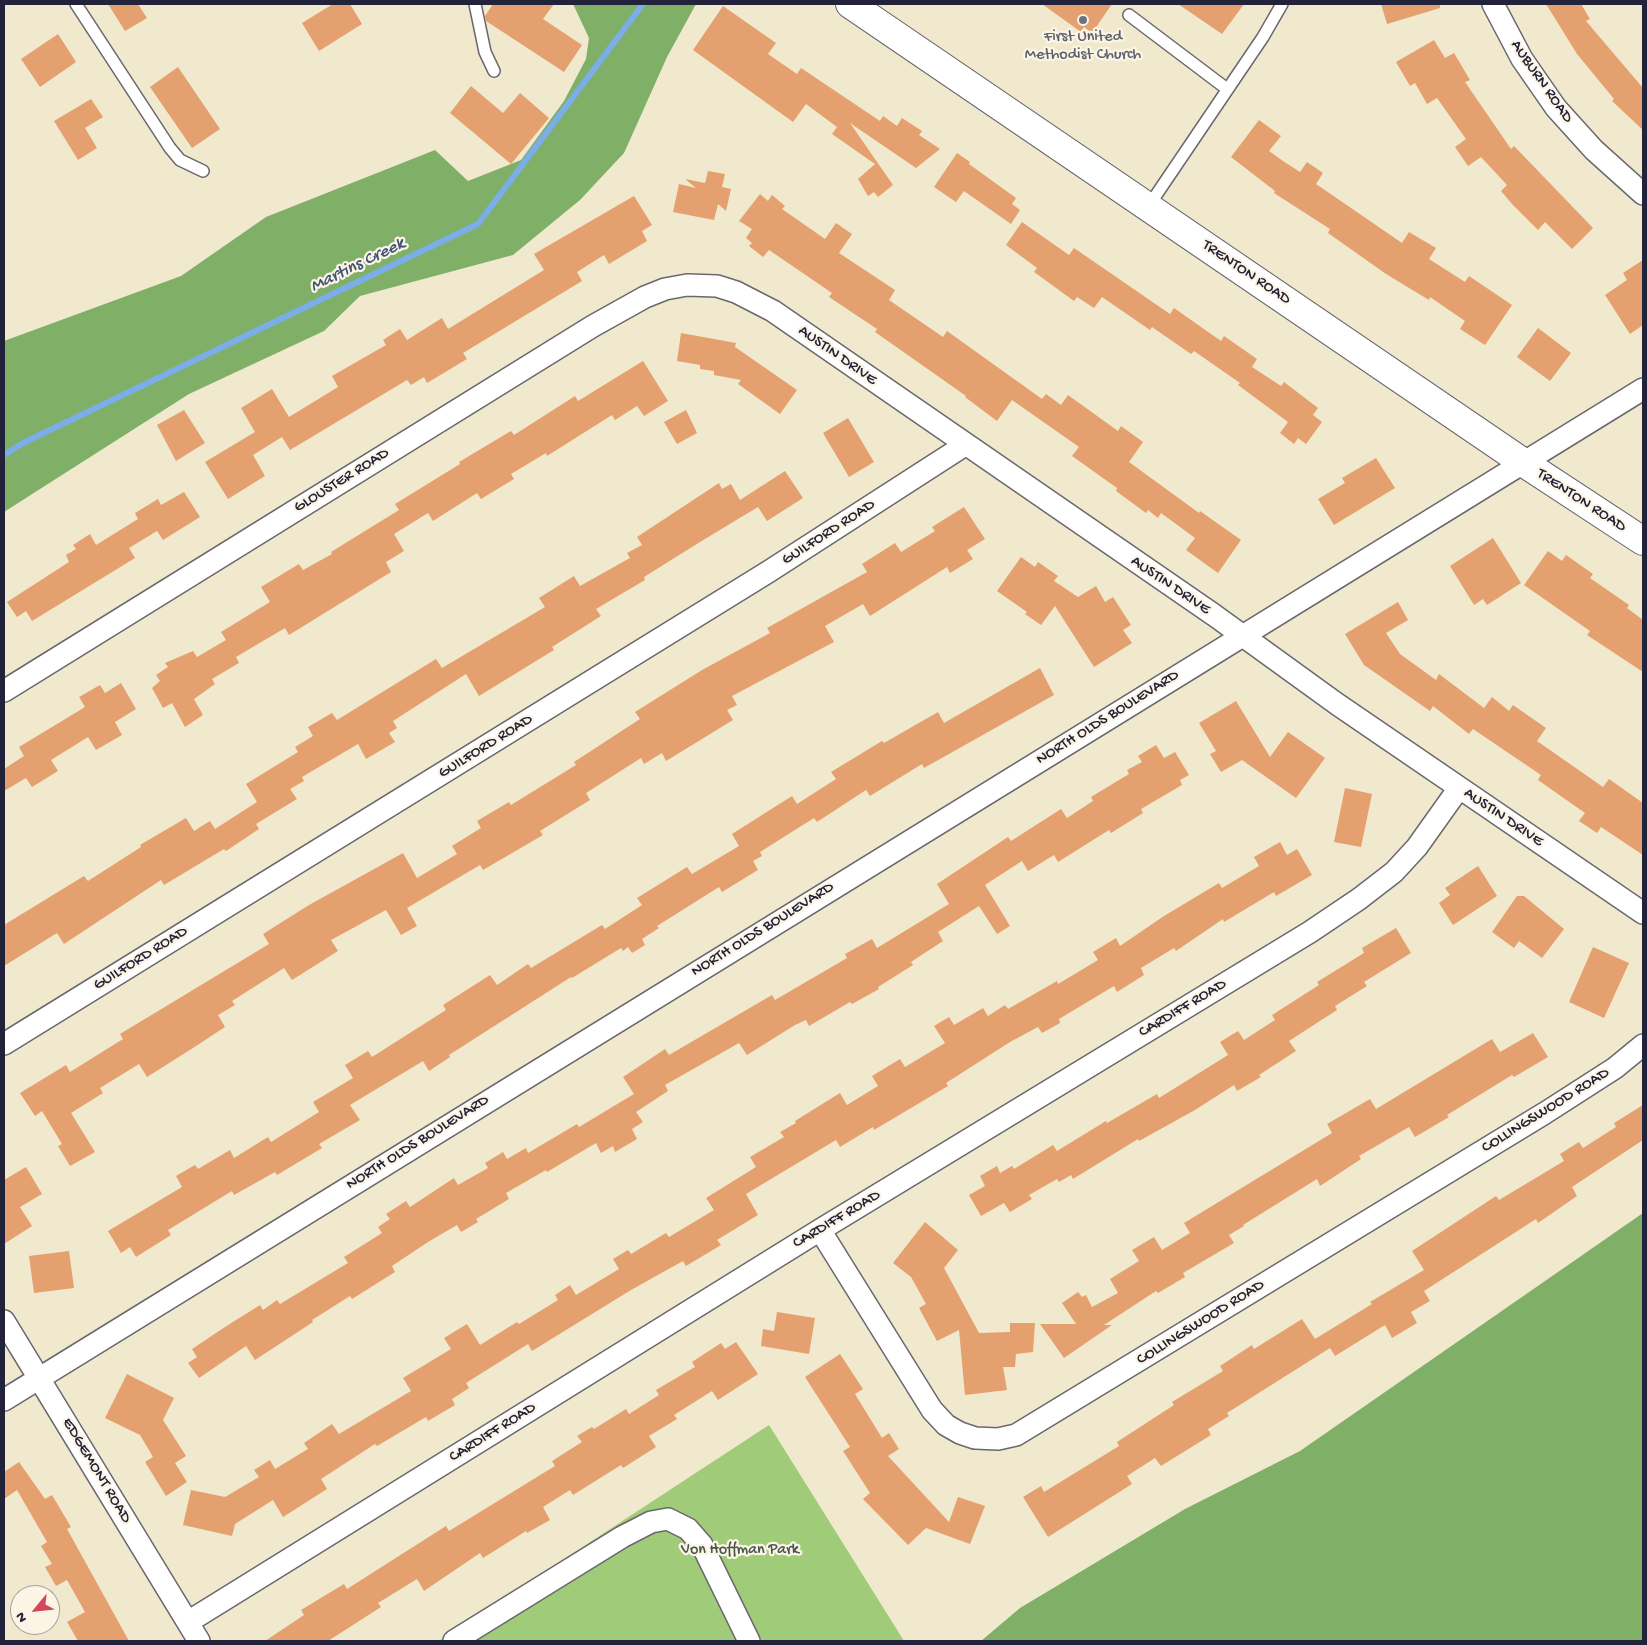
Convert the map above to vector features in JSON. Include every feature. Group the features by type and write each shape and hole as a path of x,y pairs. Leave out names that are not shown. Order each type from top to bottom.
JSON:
{"main road":[{"name":"TRENTON ROAD","path":"850,4 1524,463 1643,541"}],"street":[{"name":"AUBURN ROAD","path":"1493,4 1522,59 1556,108 1594,150 1643,194"},
{"name":"AUSTIN DRIVE","path":"687,285 717,286 736,292 773,311 1459,788 1643,913"},
{"name":"GLOUSTER ROAD","path":"4,691 593,326 645,297 665,289 687,285"},
{"name":"NORTH OLDS BOULEVARD","path":"4,1400 1643,389"},
{"name":"GUILFORD ROAD","path":"4,1044 768,572 965,445"},
{"name":"CARDIFF ROAD","path":"188,1622 820,1230 1310,932 1359,899 1394,872 1417,847 1459,788"},
{"name":"COLLINGSWOOD ROAD","path":"820,1230 932,1410 946,1425 960,1434 974,1438 998,1439 1016,1435 1546,1113 1615,1068 1643,1045"},
{"name":"EDGEMONT ROAD","path":"4,1321 199,1641"},
{"path":"454,1641 622,1537 651,1522 668,1520 688,1529 702,1545 748,1641"}],"lane":[{"path":"76,4 170,148 180,160 203,171"},
{"path":"475,4 485,52 494,71"},
{"path":"1148,206 1263,37 1282,4"},
{"path":"1129,15 1227,89"}],"green space":[{"path":"573,4 696,4 667,57 624,153 580,200 513,255 360,296 324,331 189,394 4,512 4,341 181,276 266,217 435,150 468,181 521,160 564,101 586,59 589,38"},
{"path":"1643,1213 1643,1641 981,1641 1020,1608 1185,1509 1300,1451"},
{"name":"Von Hoffman Park","path":"769,1425 904,1641 439,1641"}],"building":[{"path":"108,4 138,4 147,18 125,31"},
{"path":"333,4 350,4 362,24 319,51 302,23"},
{"path":"493,4 554,4 543,19 582,45 564,72 486,21 485,16"},
{"name":"First United Methodist Church","path":"1042,4 1112,4 1092,33 1084,27 1081,32"},
{"path":"1178,4 1244,4 1222,34"},
{"path":"1381,4 1440,4 1440,8 1387,24"},
{"path":"1546,4 1581,4 1590,19 1586,21 1643,88 1643,130 1612,101 1614,99 1577,54"},
{"path":"723,6 776,43 768,54 797,74 801,68 880,121 883,116 897,126 902,118 922,131 919,135 940,149 916,168 850,123 893,185 878,197 874,192 868,196 858,179 875,164 832,134 837,127 806,104 793,122 693,50"},
{"path":"58,34 76,62 40,87 21,59"},
{"path":"1434,40 1445,58 1454,53 1470,80 1465,82 1511,149 1514,146 1593,228 1572,249 1545,222 1538,230 1512,204 1501,191 1507,185 1481,157 1468,166 1455,147 1466,139 1437,98 1427,104 1415,83 1410,86 1396,62"},
{"path":"178,67 220,129 192,148 150,87"},
{"path":"471,86 503,113 520,93 549,118 511,164 450,113"},
{"path":"91,99 103,117 85,128 97,148 78,160 54,121"},
{"path":"1259,120 1281,136 1269,151 1300,172 1307,162 1323,173 1316,184 1402,243 1409,232 1436,248 1429,259 1465,282 1469,276 1512,305 1485,345 1460,329 1465,321 1430,297 1429,300 1386,274 1328,233 1330,229 1274,193 1275,191 1231,157"},
{"path":"957,153 1016,198 1012,204 1020,210 1011,224 964,191 956,202 934,187"},
{"path":"708,171 725,174 722,187 731,189 726,211 718,204 714,220 673,212 679,184 696,188 685,179 705,183"},
{"path":"760,194 768,201 772,195 785,206 782,209 825,239 836,223 852,234 839,253 895,290 889,300 943,337 947,331 1042,399 1046,394 1061,405 1068,395 1118,431 1121,426 1143,442 1129,462 1199,513 1200,511 1241,540 1218,573 1186,550 1195,538 1161,513 1158,518 1148,510 1146,513 1116,491 1117,488 1072,456 1079,447 1012,400 997,421 966,396 875,332 877,329 829,297 832,293 769,250 763,257 749,246 752,243 746,238 752,229 739,221"},
{"path":"634,196 652,225 642,231 647,241 609,264 604,255 577,272 582,281 463,353 467,359 427,383 424,377 411,385 407,380 290,450 282,437 253,455 265,476 228,499 205,462 255,432 241,408 272,389 289,417 338,387 332,376 386,345 383,340 400,329 407,340 442,318 448,329 544,270 534,254"},
{"path":"1022,222 1069,255 1074,248 1170,314 1174,308 1221,341 1224,336 1257,359 1252,367 1281,386 1284,382 1318,408 1313,415 1322,422 1306,444 1298,438 1294,444 1280,433 1288,422 1238,385 1240,383 1194,351 1191,354 1152,327 1150,330 1102,297 1094,308 1077,297 1074,301 1034,272 1037,268 1006,245"},
{"path":"1643,260 1643,325 1630,334 1605,295 1627,280 1623,273"},
{"path":"1538,328 1571,353 1550,381 1517,357"},
{"path":"681,333 736,343 735,347 797,390 780,414 738,384 741,380 714,375 714,371 700,369 700,365 677,361"},
{"path":"643,361 668,401 644,416 637,406 615,420 612,415 547,456 546,453 511,474 514,479 481,499 477,493 433,521 428,513 394,534 404,551 386,562 391,572 289,635 285,628 236,657 239,663 212,679 215,684 194,699 203,715 185,727 172,703 163,708 152,688 160,681 156,675 168,667 165,663 193,651 197,657 226,640 221,632 270,602 261,587 299,564 303,570 332,554 331,552 399,510 395,504 460,464 459,462 511,431 514,435 575,396 578,401"},
{"path":"184,410 205,443 176,461 157,425"},
{"path":"686,410 697,433 677,444 664,422"},
{"path":"848,418 874,462 849,477 823,433"},
{"path":"1376,458 1395,488 1334,525 1318,499 1345,483 1342,478"},
{"path":"785,471 803,498 767,521 758,507 700,542 644,577 645,580 596,609 601,616 552,647 554,650 479,696 466,674 393,721 397,728 389,733 395,742 366,759 358,744 302,777 304,781 290,789 297,799 256,824 259,829 226,851 224,849 164,885 161,880 64,944 57,933 4,966 4,925 84,876 88,881 141,847 140,845 186,818 194,831 210,821 215,829 257,802 246,784 298,752 295,747 313,736 308,727 332,713 337,720 436,659 442,668 545,607 539,598 574,576 580,586 630,558 627,553 642,545 637,537 719,483 722,489 731,484 740,500"},
{"path":"184,492 200,517 163,540 157,531 129,548 135,558 32,621 26,611 17,617 7,602 69,562 66,555 76,549 73,545 90,534 96,545 138,519 135,513 158,499 161,505"},
{"path":"964,507 985,539 967,550 973,559 950,573 947,567 870,616 863,604 825,626 834,642 732,696 737,705 727,710 733,720 666,761 662,753 644,764 641,758 586,793 590,800 540,831 543,835 483,870 480,865 407,908 417,926 401,935 386,910 331,940 338,951 292,980 284,968 232,1001 235,1005 218,1015 225,1027 147,1077 139,1064 100,1088 103,1093 71,1113 95,1152 70,1166 58,1146 62,1144 42,1111 35,1116 20,1093 66,1065 70,1072 123,1039 120,1034 269,944 263,934 309,905 403,853 417,878 457,854 452,846 481,828 477,821 509,802 511,805 576,765 574,762 640,719 635,712 702,670 770,633 767,628 867,572 862,564 895,543 901,552 935,531 932,527"},
{"path":"1493,538 1521,583 1487,605 1483,599 1474,605 1450,566"},
{"path":"1548,551 1562,561 1566,555 1593,574 1590,578 1629,605 1627,608 1643,620 1643,672 1587,635 1590,631 1524,585"},
{"path":"1021,557 1035,567 1038,562 1058,576 1054,581 1078,597 1096,586 1105,602 1113,597 1131,625 1123,630 1132,643 1094,667 1055,606 1041,625 1025,614 1027,612 997,591"},
{"path":"1398,602 1408,620 1386,633 1400,654 1436,680 1439,674 1484,708 1492,697 1509,711 1513,705 1546,728 1537,741 1603,787 1609,779 1643,803 1643,855 1601,827 1597,833 1579,821 1585,813 1538,780 1541,775 1473,729 1469,734 1433,706 1430,711 1364,665 1345,634"},
{"path":"1040,668 1054,695 924,768 922,764 870,796 866,790 817,822 814,818 760,852 762,856 753,861 758,870 722,892 719,887 657,926 659,928 642,939 645,945 632,953 628,947 623,951 621,948 571,977 449,1055 450,1057 429,1071 423,1061 350,1105 360,1120 319,1144 322,1148 277,1175 275,1172 234,1195 232,1191 168,1230 171,1235 136,1257 130,1247 121,1253 108,1231 182,1187 176,1176 195,1165 198,1169 230,1150 234,1158 268,1137 271,1142 319,1112 313,1102 353,1078 345,1065 368,1051 372,1057 446,1010 443,1005 490,975 497,985 528,964 531,968 602,925 605,929 642,905 637,898 687,867 692,874 739,846 732,834 792,796 797,804 836,779 831,772 882,741 884,743 938,712 944,723"},
{"path":"121,683 136,709 115,722 122,735 96,750 88,737 51,760 58,771 32,787 26,778 4,791 4,769 24,756 19,747 85,707 79,697 100,685 105,693"},
{"path":"1236,701 1270,757 1288,732 1325,758 1296,798 1242,760 1221,772 1210,754 1216,751 1199,723"},
{"path":"1156,745 1164,758 1175,752 1189,775 1180,780 1182,785 1141,809 1143,813 1111,833 1109,830 1058,862 1054,855 1028,871 1022,861 985,885 1010,926 997,934 979,906 938,932 943,941 911,962 913,965 878,987 879,989 852,1004 850,1002 809,1026 806,1020 795,1025 747,1055 739,1043 665,1085 668,1091 636,1112 643,1122 632,1129 637,1139 615,1152 613,1146 601,1153 596,1143 547,1172 546,1170 506,1193 509,1199 476,1219 478,1222 461,1232 457,1225 428,1242 392,1266 395,1272 352,1299 350,1296 255,1360 246,1346 199,1378 188,1363 197,1357 192,1349 260,1305 263,1310 277,1300 280,1304 348,1263 344,1257 382,1233 378,1227 390,1219 386,1214 406,1201 410,1207 454,1178 458,1185 488,1168 485,1163 503,1152 507,1159 526,1148 528,1153 577,1124 579,1127 634,1094 623,1077 665,1049 669,1055 772,995 775,1000 847,958 845,954 872,939 877,948 949,904 937,884 1008,837 1011,841 1061,809 1067,818 1093,801 1091,797 1129,774 1127,770 1142,762 1138,756"},
{"path":"1345,788 1372,794 1361,847 1334,842"},
{"path":"1280,842 1287,855 1297,849 1312,875 1276,896 1274,892 1224,922 1223,919 1176,951 1174,948 1141,968 1144,975 1117,992 1114,986 1059,1019 1060,1023 1042,1033 1038,1027 1010,1042 946,1083 948,1086 874,1130 873,1127 840,1147 836,1140 746,1194 758,1215 717,1240 721,1245 686,1266 683,1261 631,1290 532,1351 528,1344 466,1383 469,1388 452,1399 455,1405 428,1421 426,1417 377,1446 375,1444 321,1479 327,1489 283,1517 273,1500 235,1524 232,1536 183,1525 191,1490 225,1497 259,1477 254,1470 270,1460 275,1469 308,1449 304,1443 332,1424 339,1434 411,1391 403,1378 451,1349 444,1338 467,1324 480,1345 558,1300 555,1295 570,1285 576,1295 619,1269 613,1259 628,1250 631,1254 666,1233 669,1237 714,1210 706,1198 756,1167 750,1157 784,1137 780,1132 796,1123 795,1121 840,1093 847,1105 878,1086 872,1076 900,1059 905,1067 945,1043 934,1026 949,1017 954,1025 983,1008 988,1016 1005,1005 1008,1009 1057,981 1058,984 1098,960 1093,952 1116,938 1120,946 1164,916 1219,883 1222,888 1259,866 1254,857"},
{"path":"1478,866 1497,896 1453,925 1439,903 1450,895 1445,888"},
{"path":"1517,896 1524,896 1564,929 1542,958 1519,941 1514,948 1492,932"},
{"path":"1396,928 1411,953 1364,982 1367,986 1335,1006 1337,1010 1289,1041 1296,1051 1259,1075 1261,1077 1237,1091 1234,1085 1195,1110 1139,1141 1138,1139 1073,1179 1071,1175 1059,1182 1057,1179 1029,1195 1032,1199 1010,1212 1004,1203 981,1216 969,1195 985,1186 980,1176 997,1166 1000,1173 1012,1166 1014,1169 1053,1145 1057,1151 1106,1121 1107,1123 1157,1094 1159,1098 1228,1055 1220,1042 1238,1031 1244,1040 1275,1020 1272,1015 1319,985 1317,982 1364,953 1362,948"},
{"path":"1593,947 1629,963 1604,1018 1569,1002"},
{"path":"1533,1033 1548,1057 1514,1077 1512,1075 1415,1137 1409,1127 1359,1156 1361,1159 1320,1186 1317,1179 1243,1225 1229,1235 1234,1243 1183,1273 1185,1277 1158,1293 1156,1291 1104,1325 1112,1325 1064,1358 1040,1324 1076,1324 1062,1303 1078,1292 1082,1297 1086,1295 1092,1307 1118,1293 1110,1279 1139,1261 1132,1250 1154,1237 1162,1250 1190,1233 1184,1223 1332,1133 1327,1124 1370,1099 1376,1109 1492,1039 1500,1052"},
{"path":"1643,1105 1643,1140 1572,1187 1577,1196 1538,1223 1536,1219 1424,1291 1430,1301 1411,1312 1417,1323 1392,1338 1385,1325 1335,1356 1330,1348 1227,1413 1229,1416 1208,1429 1211,1435 1161,1466 1155,1458 1127,1476 1132,1484 1048,1537 1023,1497 1041,1486 1044,1492 1119,1446 1117,1442 1174,1405 1172,1402 1223,1371 1220,1366 1252,1345 1254,1349 1302,1319 1315,1339 1372,1304 1370,1302 1424,1270 1412,1251 1496,1196 1499,1200 1564,1161 1560,1154 1579,1142 1583,1148 1616,1127 1614,1123"},
{"path":"26,1167 42,1194 20,1207 32,1226 4,1244 4,1180"},
{"path":"925,1222 958,1250 944,1268 979,1333 1010,1332 1010,1323 1035,1323 1033,1352 1016,1354 1015,1367 1003,1367 1007,1390 965,1395 959,1330 937,1341 919,1308 926,1304 911,1277 893,1263"},
{"path":"69,1251 74,1288 34,1293 29,1256"},
{"path":"777,1312 815,1318 809,1354 761,1346 763,1329 774,1331"},
{"path":"736,1342 758,1374 718,1400 712,1391 674,1415 677,1419 649,1436 656,1447 623,1468 621,1465 573,1495 570,1490 543,1507 550,1520 527,1533 526,1531 483,1558 480,1553 424,1591 417,1579 378,1603 381,1607 328,1641 265,1641 304,1615 301,1610 344,1584 347,1589 446,1526 449,1531 555,1466 552,1461 582,1442 577,1436 592,1427 594,1429 626,1409 629,1414 659,1395 656,1390 695,1367 692,1362 721,1343 725,1349"},
{"path":"840,1354 863,1389 855,1394 882,1438 889,1433 899,1449 888,1456 949,1522 958,1497 985,1506 970,1544 926,1528 908,1545 863,1499 870,1493 843,1451 850,1447 805,1377"},
{"path":"127,1374 174,1398 163,1420 186,1456 175,1463 187,1482 166,1496 145,1462 153,1457 140,1435 105,1418"},
{"path":"19,1462 45,1499 52,1495 71,1527 67,1529 129,1641 78,1641 67,1622 85,1612 67,1580 55,1585 45,1567 52,1564 41,1546 47,1542 17,1490 4,1499 4,1472"}],"waterway":[{"name":"Martins Creek","path":"4,455 23,443 478,224 643,4"}],"place":[{"name":"First United Methodist Church","path":"1083,20"}]}
